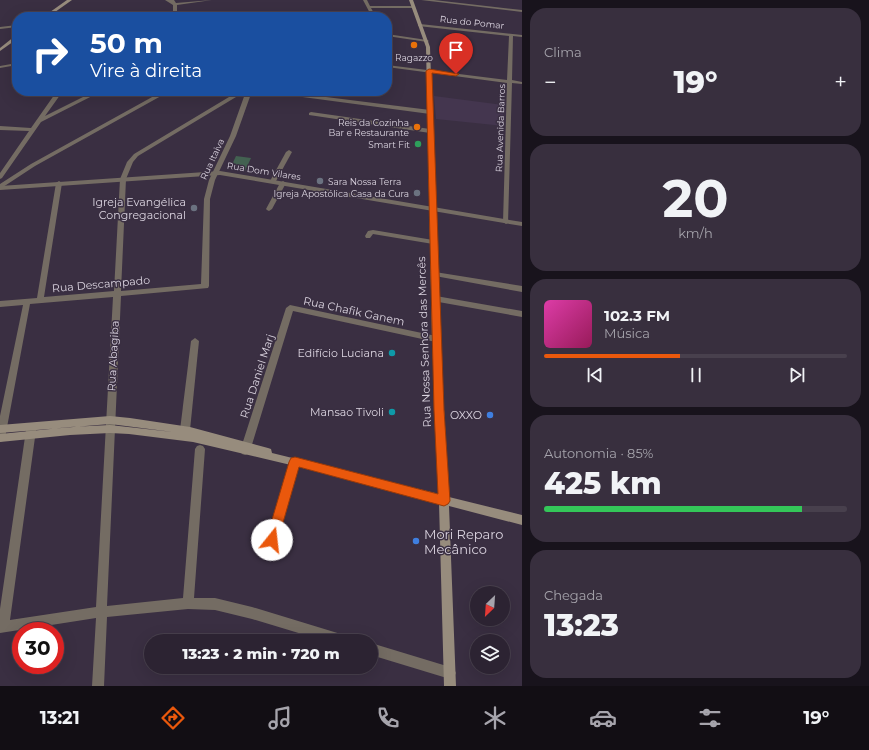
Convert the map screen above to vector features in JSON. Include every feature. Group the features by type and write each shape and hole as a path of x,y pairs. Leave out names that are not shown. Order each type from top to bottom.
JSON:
{"main road":[{"path":"53,12 70,0"},
{"name":"Rua Nossa Senhora das Mercês","path":"411,0 427,41 429,71 436,339 444,501 450,686"},
{"path":"0,50 12,41"},
{"path":"0,433 134,422 185,430 291,461 522,520"},
{"path":"110,424 245,448"}],"street":[{"path":"167,0 173,2 210,0"},
{"path":"365,0 372,12"},
{"path":"423,0 522,10"},
{"path":"476,6 477,0"},
{"path":"173,2 174,12"},
{"path":"369,7 413,7"},
{"name":"Rua do Pomar","path":"420,25 522,36"},
{"path":"0,28 12,27"},
{"name":"Rua Avenida Barros","path":"506,222 511,35"},
{"path":"392,36 427,41"},
{"path":"0,67 12,65"},
{"path":"392,67 522,83"},
{"path":"0,177 56,96"},
{"path":"38,121 89,96"},
{"path":"0,187 33,165 158,96"},
{"name":"Rua Abagiba","path":"98,686 116,294 123,179 130,162 136,155 235,96"},
{"name":"Rua Itaiva","path":"205,286 207,199 209,187 232,136 247,96"},
{"path":"310,96 430,112"},
{"path":"311,113 430,131"},
{"path":"0,128 33,130"},
{"path":"273,181 289,152"},
{"name":"Rua Dom Vilares","path":"0,187 215,173 273,181 522,224"},
{"path":"40,300 59,183"},
{"path":"269,209 283,183"},
{"path":"368,236 370,232 373,232 433,242"},
{"path":"435,274 522,289"},
{"name":"Rua Descampado","path":"0,304 205,286"},
{"path":"436,299 522,314"},
{"path":"0,433 27,302"},
{"name":"Rua Chafik Ganem","path":"290,308 436,339"},
{"name":"Rua Daniel Marj","path":"245,448 290,308"},
{"path":"185,430 195,341"},
{"path":"32,430 1,627 102,612 188,602 215,604 246,611 321,634"},
{"path":"188,602 200,449"},
{"path":"272,540 291,461"},
{"path":"378,651 450,673"}],"shaded area":[{"path":"434,96 503,105 504,126 436,119"}],"green space":[{"path":"236,156 251,158 245,171 230,169"}],"place":[{"name":"Ragazzo","path":"414,45"},
{"name":"Reis da Cozinha Bar e Restaurante","path":"417,127"},
{"name":"Smart Fit","path":"418,144"},
{"name":"Sara Nossa Terra","path":"320,181"},
{"name":"Igreja Apostólica Casa da Cura","path":"417,193"},
{"name":"Igreja Evangélica Congregacional","path":"194,208"},
{"name":"Edifício Luciana","path":"392,353"},
{"name":"Mansao Tivoli","path":"392,412"},
{"name":"OXXO","path":"490,415"},
{"name":"Mori Reparo Mecânico","path":"416,541"}],"route":[{"path":"272,540 295,462 444,501 436,339 429,71 456,74"}]}
